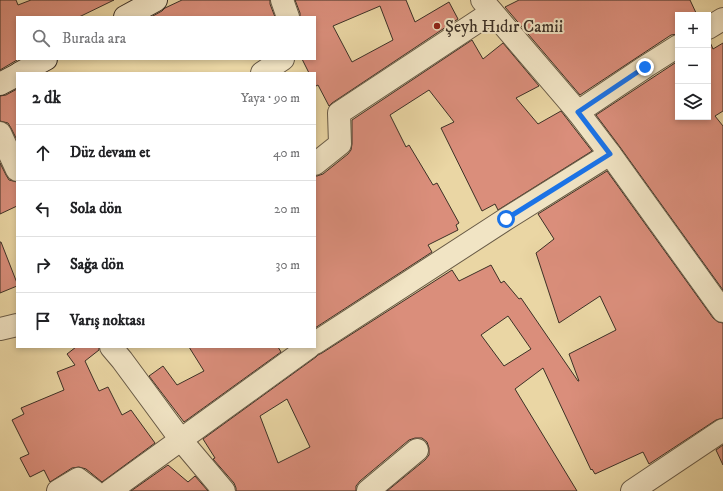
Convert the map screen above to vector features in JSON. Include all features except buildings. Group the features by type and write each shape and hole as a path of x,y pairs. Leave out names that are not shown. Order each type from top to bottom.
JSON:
{"street":[{"path":"127,16 156,0"},
{"path":"282,0 288,16"},
{"path":"316,163 340,144 339,113 487,6 578,112 723,311"},
{"path":"711,26 723,19"},
{"path":"578,112 675,48"},
{"path":"22,72 44,60"},
{"path":"263,72 281,60"},
{"path":"0,84 16,76"},
{"path":"0,133 16,168"},
{"path":"316,342 506,219 610,154"},
{"path":"0,329 16,325"},
{"path":"112,348 181,440 224,491"},
{"path":"110,491 308,348"},
{"path":"643,488 723,430"},
{"path":"368,491 417,450"},
{"path":"58,491 78,479 94,491"}],"place":[{"name":"Şeyh Hıdır Camii","path":"437,26"}],"route":[{"path":"506,219 610,154 578,112 645,67"}]}
